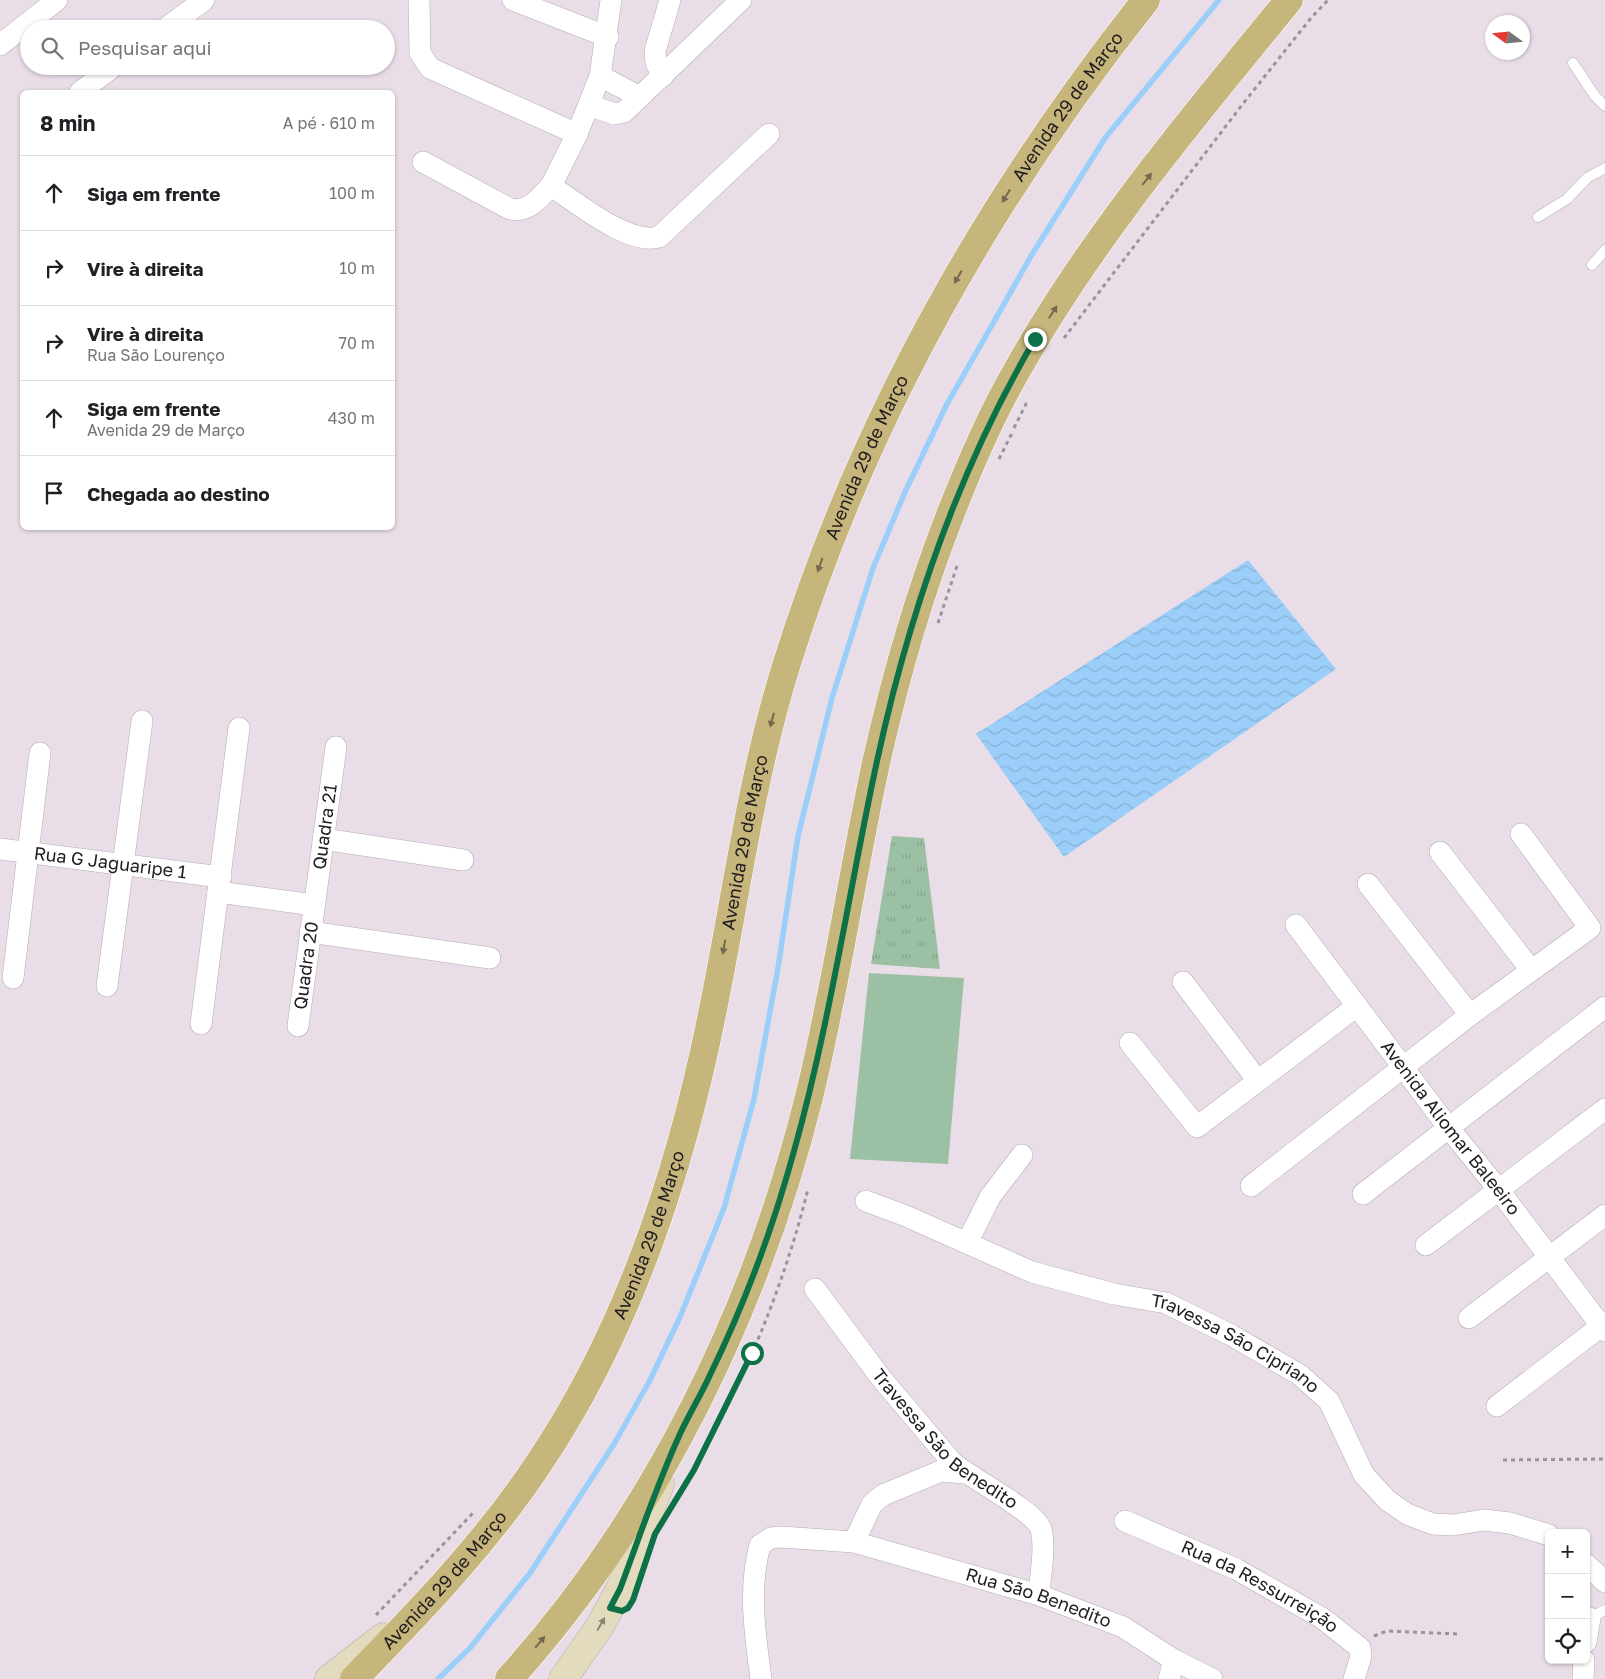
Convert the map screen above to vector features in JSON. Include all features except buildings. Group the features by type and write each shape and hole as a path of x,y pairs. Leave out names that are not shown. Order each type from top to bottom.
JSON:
{"main road":[{"name":"Avenida 29 de Março","path":"354,1679 472,1552 539,1464 586,1385 624,1306 643,1259 674,1167 705,1050 748,823 786,668 834,528 863,457 922,339 982,235 1030,159 1089,72 1146,0"},
{"path":"509,1679 557,1622 614,1543 679,1435 710,1377 732,1327 778,1209 809,1095 891,701 930,572 951,512 1009,383 1065,292 1140,187 1289,0"},
{"path":"1257,39 1304,0"},
{"path":"564,1679 600,1626 620,1589 679,1435"},
{"path":"329,1679 422,1608"}],"street":[{"path":"31,20 56,0"},
{"path":"177,20 204,0"},
{"path":"419,0 420,53 430,68 577,134"},
{"path":"513,0 608,37"},
{"path":"423,162 510,209 520,211 528,209 551,186 590,105 600,76 608,37 611,0"},
{"path":"663,76 656,63 655,51 670,0"},
{"path":"590,105 614,114 624,112 741,0"},
{"path":"0,45 20,29"},
{"path":"83,90 102,75"},
{"path":"600,76 640,97"},
{"path":"551,186 626,233 650,240 659,237 769,134"},
{"path":"107,986 142,721"},
{"path":"201,1024 239,728"},
{"name":"Quadra 21","path":"314,905 336,747"},
{"path":"13,978 40,754"},
{"path":"1251,1186 1470,1015 1590,928 1521,834"},
{"path":"323,839 462,860"},
{"name":"Rua G Jaguaripe 1","path":"0,849 123,864 314,905"},
{"path":"1440,852 1531,970"},
{"path":"1368,884 1470,1015"},
{"name":"Quadra 20","path":"298,1026 314,905"},
{"name":"Avenida Aliomar Baleeiro","path":"1296,925 1448,1127 1604,1326"},
{"path":"310,932 490,958"},
{"path":"1183,982 1258,1081"},
{"path":"1130,1042 1197,1127 1357,1006"},
{"path":"1363,1194 1605,1007"},
{"path":"1426,1245 1605,1109"},
{"path":"967,1243 990,1197 1022,1155"},
{"name":"Travessa São Cipriano","path":"866,1201 906,1216 1032,1272 1114,1294 1166,1303 1231,1335 1300,1375 1329,1401 1364,1475 1387,1500 1407,1514 1433,1524 1454,1525 1484,1520 1510,1523 1545,1534"},
{"path":"1468,1318 1605,1215"},
{"name":"Travessa São Benedito","path":"815,1289 875,1371 925,1433 964,1473 1025,1511 1040,1527 1042,1538 1039,1595"},
{"path":"1497,1406 1604,1326"},
{"path":"854,1542 872,1504 883,1495 941,1471 964,1473"},
{"name":"Rua da Ressurreição","path":"1125,1521 1236,1569 1322,1618 1355,1642 1360,1648 1361,1656 1354,1679"},
{"name":"Rua São Benedito","path":"760,1679 754,1626 755,1564 760,1545 771,1538 781,1537 854,1542 1039,1595 1123,1627 1171,1669 1212,1679"},
{"path":"1590,1568 1605,1582"},
{"path":"1590,1632 1597,1614"},
{"path":"1583,1679 1584,1664"}],"lane":[{"path":"1573,63 1595,96 1605,106"},
{"path":"1538,217 1567,199 1587,178 1605,168"},
{"path":"1592,265 1605,250"}],"path":[{"path":"1063,339 1310,18 1328,0"},
{"path":"998,463 1030,396"},
{"path":"937,628 959,560"},
{"path":"679,1493 723,1413 752,1353 779,1287 808,1188"},
{"path":"1503,1460 1605,1458"},
{"path":"1355,1642 1387,1631 1460,1634"}],"green space":[{"path":"892,836 924,838 940,969 871,964"},
{"path":"869,973 964,978 948,1164 850,1159"}],"water":[{"path":"1248,560 1336,669 1064,857 976,734"}],"waterway":[{"path":"438,1679 470,1648 530,1573 614,1444 649,1382 680,1317 724,1208 754,1099 778,968 798,836 832,698 873,568 905,492 947,404 1031,256 1105,138 1219,0"}],"route":[{"path":"752,1353 694,1470 655,1534 633,1600 628,1608 622,1611 610,1608 620,1589 679,1435 710,1377 778,1209 809,1095 878,758 891,701 910,636 951,512 1009,383 1035,339"}]}
